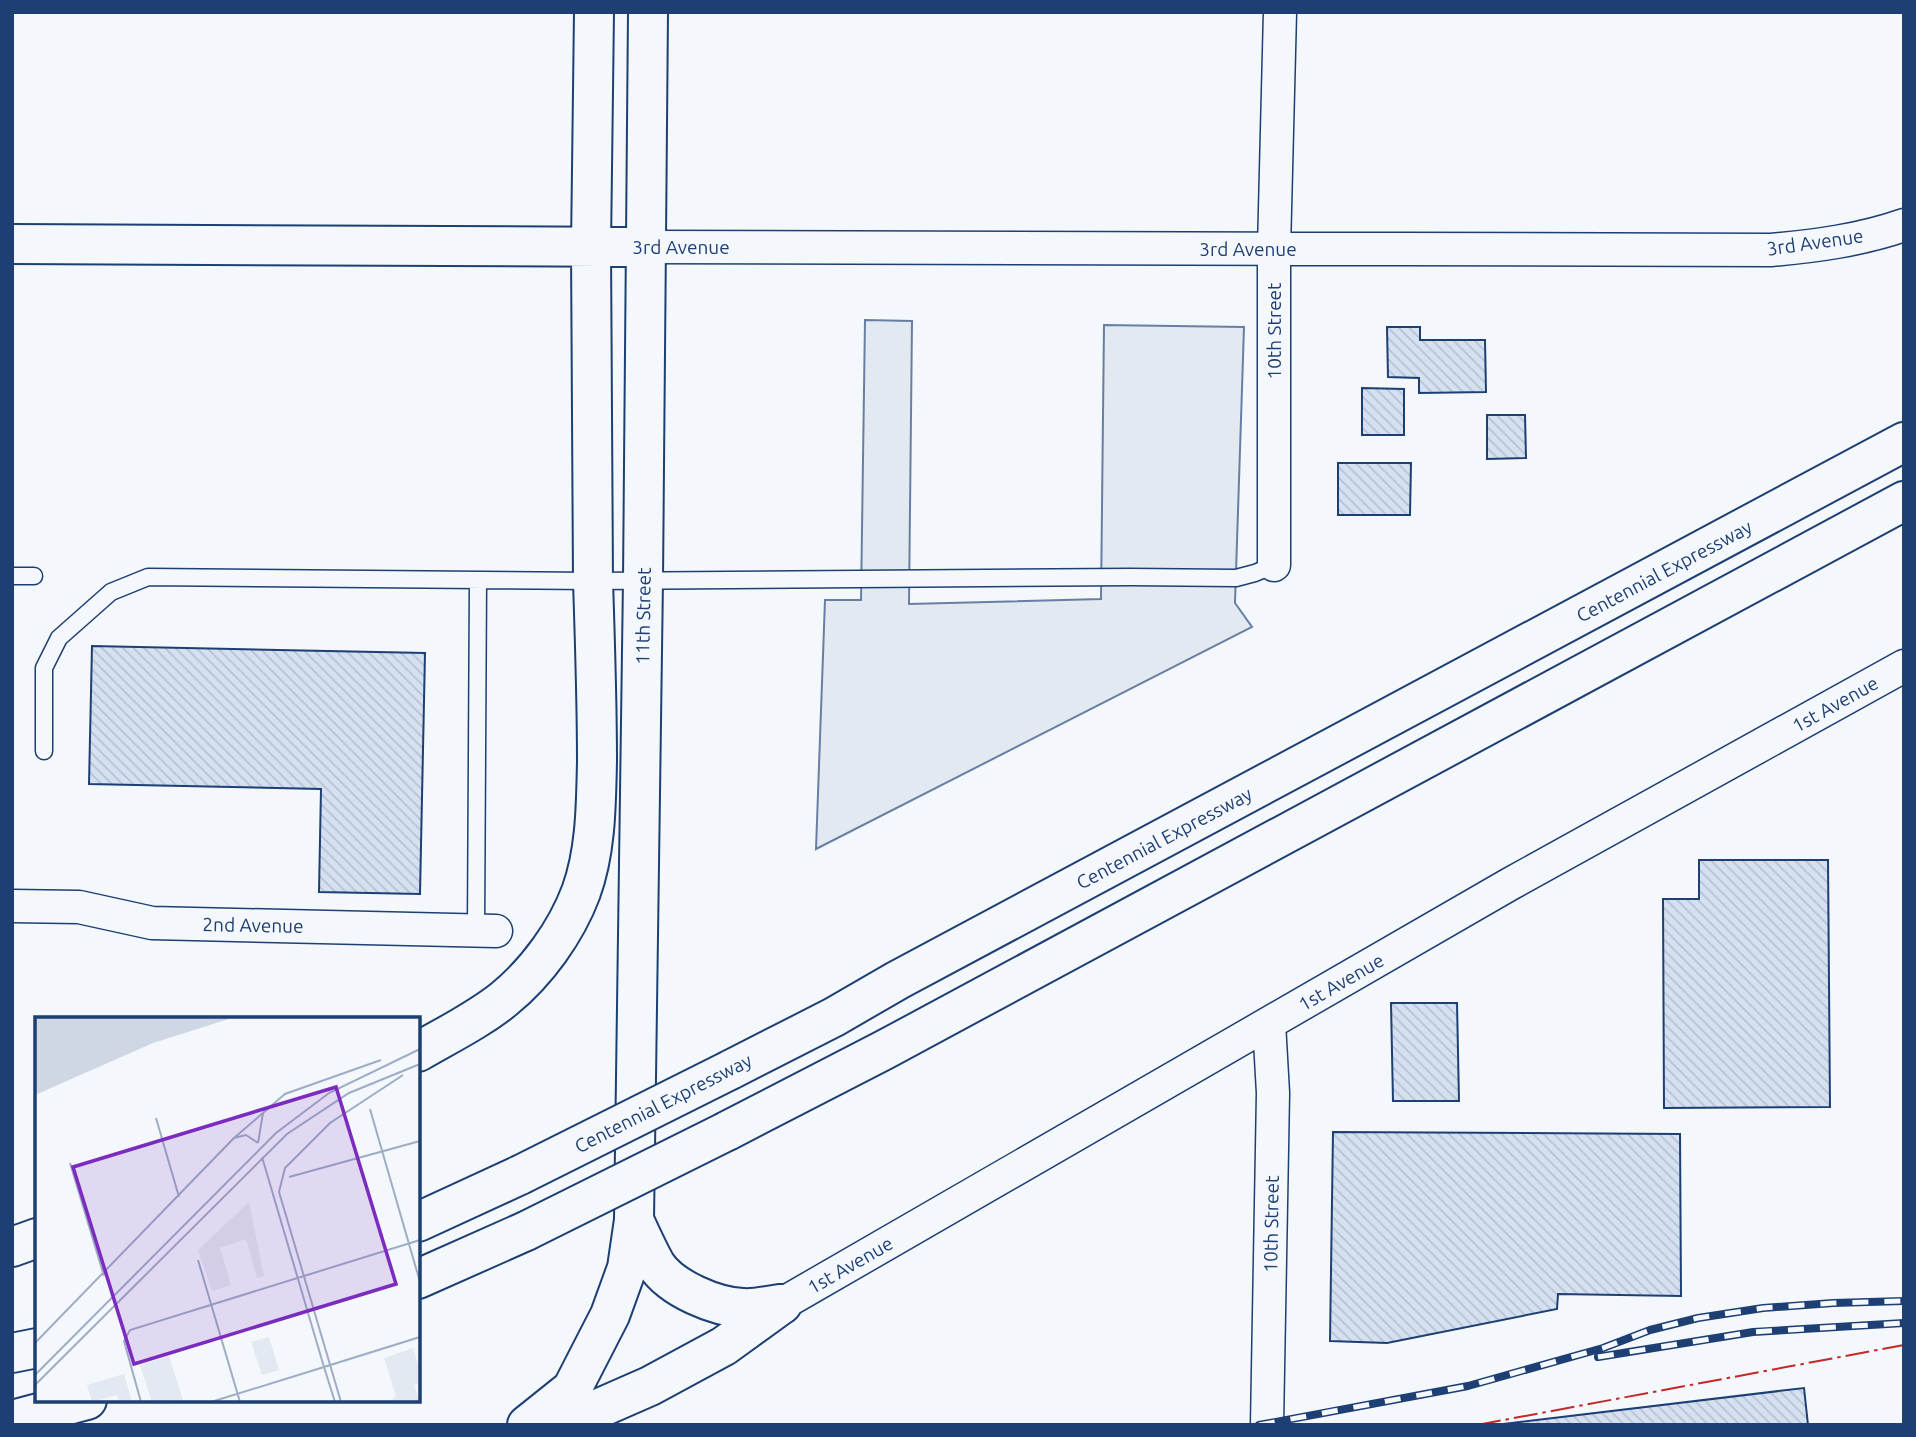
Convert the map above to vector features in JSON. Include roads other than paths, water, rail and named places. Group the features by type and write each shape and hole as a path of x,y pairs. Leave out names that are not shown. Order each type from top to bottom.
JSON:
{"main road":[{"path":"420,1051 472,1022 505,998 544,956 563,929 581,892 592,852 597,720 593,581 591,247 594,12"},
{"name":"11th Street","path":"527,1425 572,1389 579,1377 610,1315 623,1280 634,1220 648,12"},
{"name":"3rd Avenue","path":"12,244 646,247"},
{"name":"Centennial Expressway","path":"420,1221 520,1175 834,1017 898,980 1904,442"},
{"path":"420,1278 526,1231 884,1050 1904,501"},
{"path":"634,1220 658,1267 676,1284 698,1297 724,1306 745,1308 782,1304"},
{"path":"12,1247 35,1239"},
{"path":"561,1425 650,1386 724,1346 782,1304"},
{"path":"12,1353 35,1348"},
{"path":"12,1420 80,1402"}],"street":[{"name":"10th Street","path":"1274,565 1274,249 1280,12"},
{"name":"3rd Avenue","path":"646,247 1771,250 1814,246 1903,225"},
{"name":"1st Avenue","path":"782,1304 1510,884 1904,666"},
{"name":"2nd Avenue","path":"12,906 79,907 152,923 486,931"},
{"name":"10th Street","path":"1267,1425 1273,1093 1269,1023"}],"lane":[{"path":"44,751 44,668 59,638 111,593 148,577 593,581 1236,578 1274,565"},
{"path":"12,576 34,576"},
{"path":"478,580 486,931"}],"railway":[{"path":"1259,1425 1468,1386 1603,1348 1650,1330 1698,1318 1763,1308 1904,1301"},
{"path":"1598,1357 1753,1332 1904,1323"}]}
